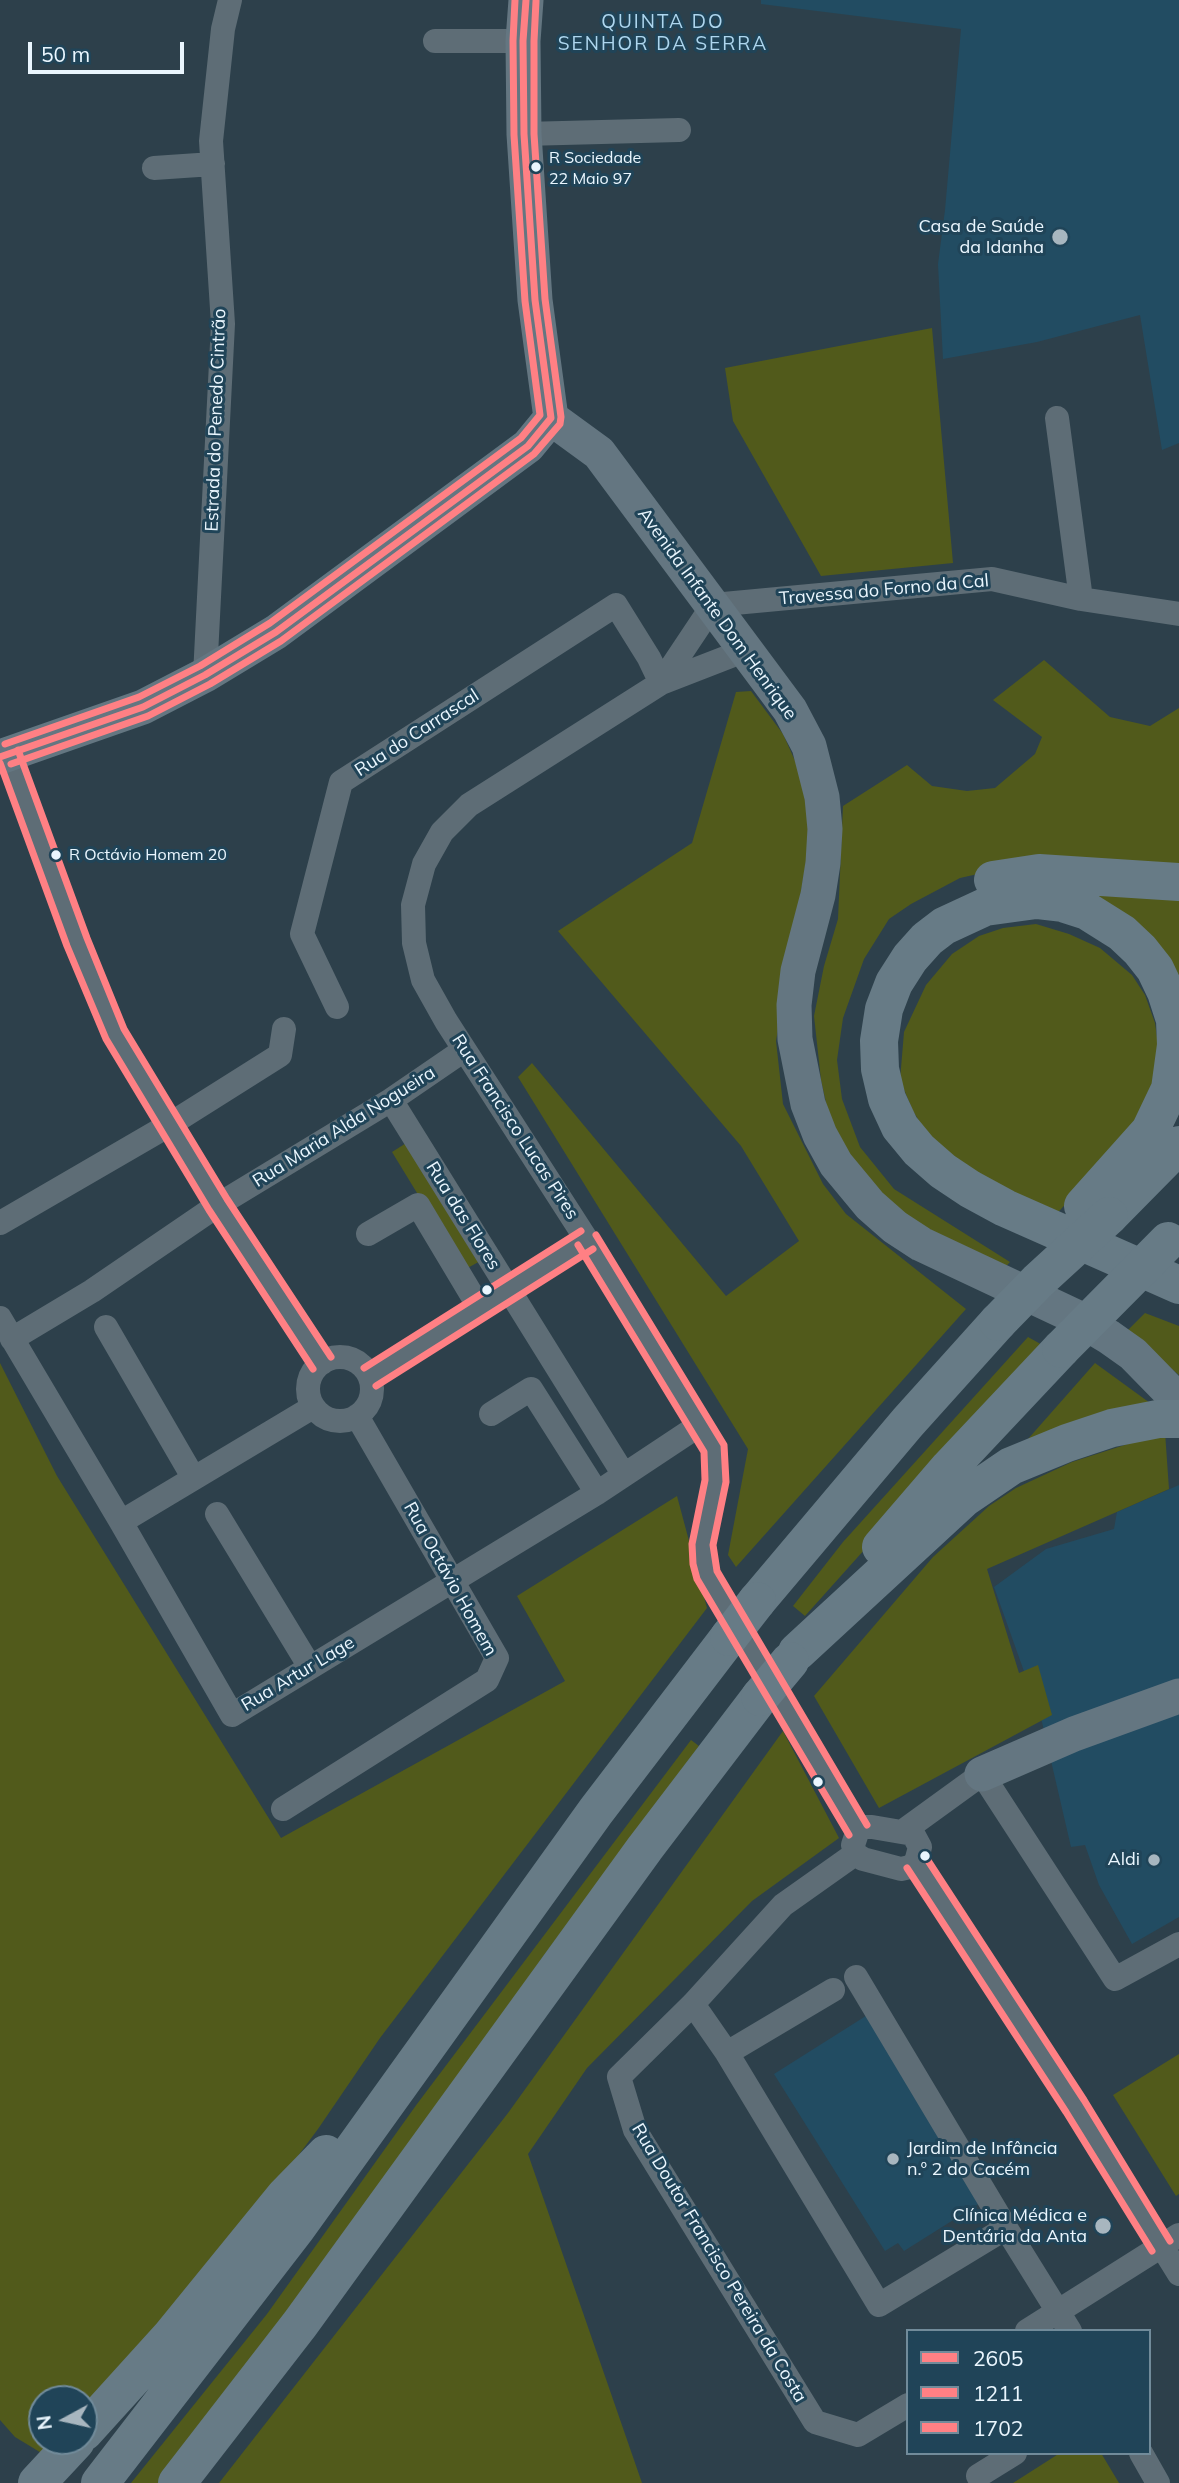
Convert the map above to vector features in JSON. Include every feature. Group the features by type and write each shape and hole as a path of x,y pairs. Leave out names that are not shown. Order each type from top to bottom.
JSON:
{"highway":[{"path":"1179,882 1039,873 986,881 941,900 919,915 900,933 877,964 862,998 856,1028 855,1056 864,1108 877,1135 907,1172 925,1187 974,1217 1179,1306"},
{"path":"100,2483 273,2260 596,1811 729,1637 908,1422 1038,1281 1096,1211 1150,1131 1171,1089 1176,1045 1175,1020 1155,969 1140,950 1122,933 1087,911 1062,903 1036,900 985,907 944,926 927,939 910,958 894,983 884,1009 879,1050 880,1069 887,1099 900,1127 919,1150 943,1171 970,1189 1005,1208 1179,1284"},
{"path":"1096,1211 1179,1145"},
{"path":"177,2483 300,2324 645,1848 760,1697 891,1534 1061,1349 1173,1235"},
{"path":"793,1657 964,1498 1011,1466 1112,1428 1172,1413"},
{"path":"98,2417 171,2336 285,2196 412,2064"},
{"path":"37,2483 63,2455"}],"street":[{"name":"Estrada do Penedo Cintrão","path":"205,674 223,324 211,141 222,41 230,0"},
{"path":"322,1363 218,1205 116,1034 76,942 4,755 143,706 205,674 276,632 527,446 551,418 536,300 524,134 523,41 526,0"},
{"path":"435,41 523,41"},
{"path":"524,134 679,130"},
{"path":"154,168 212,164"},
{"name":"Avenida Infante Dom Henrique","path":"551,418 599,453 790,710 809,746 822,797 825,829 818,895 798,971 794,1005 795,1039 808,1104 820,1135 836,1164 870,1205 895,1227 930,1249 1074,1316 1133,1354 1172,1413"},
{"path":"1057,418 1081,599"},
{"name":"Travessa do Forno da Cal","path":"713,605 992,579 1081,599 1179,614"},
{"name":"Rua do Carrascal","path":"337,1007 302,934 341,782 616,605 661,683"},
{"name":"Rua Francisco Lucas Pires","path":"661,683 713,605"},
{"name":"Rua Francisco Lucas Pires","path":"746,650 661,683 469,805 442,832 424,864 413,905 414,943 423,980 464,1050 587,1240 714,1449 716,1481 702,1544 707,1575 857,1842"},
{"path":"0,1223 170,1125 280,1055 284,1029"},
{"name":"Rua Maria Alda Nogueira","path":"6,1329 92,1292 218,1205 391,1100 464,1050"},
{"name":"Rua das Flores","path":"391,1100 624,1475"},
{"path":"369,1234 418,1205 478,1307"},
{"path":"370,1377 587,1240"},
{"path":"106,1327 193,1477"},
{"name":"Rua Artur Lage","path":"6,1329 232,1715 597,1493 698,1426"},
{"path":"329,1358 350,1358 364,1367 370,1377 370,1399 357,1416 346,1421 334,1421 321,1415 308,1396 308,1384 313,1370 329,1358"},
{"path":"491,1414 531,1389 597,1493"},
{"path":"121,1522 313,1407"},
{"name":"Rua Octávio Homem","path":"283,1809 487,1680 497,1658 357,1416"},
{"path":"217,1514 310,1667"},
{"path":"902,1832 982,1774 1074,1734 1179,1696"},
{"path":"982,1774 1115,1979 1179,1944"},
{"path":"857,1842 863,1859 901,1868 910,1867 916,1862 920,1847 913,1834 872,1826 783,1905 693,2004 727,2053 879,2305 1006,2228"},
{"path":"916,1862 1068,2095 1170,2241 1179,2274"},
{"path":"856,1977 1064,2321"},
{"path":"727,2053 833,1990"},
{"name":"Rua Doutor Francisco Pereira da Costa","path":"693,2004 619,2077 635,2130 816,2422 858,2435 906,2406"},
{"path":"1034,2329 1064,2321 1170,2241"},
{"path":"978,2476 1012,2455"},
{"path":"1142,2455 1158,2483"}],"shaded area":[{"name":"Casa de Saúde da Idanha","path":"761,0 1179,0 1179,443 1162,450 1140,315 1037,342 943,359 938,264 961,29 761,4"},
{"path":"1179,1485 1179,1917 1132,1944 1099,1885 1085,1845 1071,1847 1042,1722 994,1587 1046,1549 1114,1529 1117,1512"},
{"name":"Jardim de Infância n.º 2 do Cacém","path":"869,2014 985,2200 904,2251 898,2243 885,2251 774,2074"}],"green space":[{"path":"932,328 953,563 821,576 733,421 725,368"},
{"path":"1044,660 1110,717 1150,726 1179,708 1179,871 1018,865 960,878 911,904 889,919 864,959 843,1018 837,1060 842,1099 860,1147 894,1189 1010,1262 999,1274 889,1208 832,1130 821,1080 814,1016 824,966 838,919 843,806 907,765 932,786 967,791 995,788 1035,754 1042,737 993,700"},
{"path":"751,691 783,734 805,783 810,838 776,1041 783,1104 823,1184 846,1214 966,1309 736,1567 728,1555 748,1449 518,1077 532,1063 726,1296 799,1241 741,1146 558,931 692,843 736,692"},
{"path":"1094,894 1179,895 1179,997"},
{"path":"1036,924 1069,934 1100,948 1132,975 1145,995 1155,1023 1160,1060 1140,1122 1052,1219 969,1176 931,1140 913,1111 900,1080 904,1032 926,985 952,954 979,936 1003,928"},
{"path":"411,1140 482,1260 464,1270 392,1152"},
{"path":"1145,1313 1179,1326 1179,1375 1127,1331"},
{"path":"1028,1337 1046,1347 805,1616 793,1606 843,1542"},
{"path":"0,1363 57,1476 281,1838 565,1681 517,1596 677,1496 707,1608 380,2038 318,2129 225,2254 98,2400 98,2385 28,2385 28,2445 15,2437 0,2420"},
{"path":"1095,1363 1150,1403 1013,1456"},
{"path":"1165,1432 1169,1489 987,1569 1019,1673 1038,1665 1052,1715 879,1808 814,1696 933,1557 989,1506 1016,1488 1072,1462"},
{"path":"783,1731 839,1838 752,1901 587,2068 528,2154 642,2483 219,2483 508,2113"},
{"path":"691,1740 699,1746 542,1958 417,2140 192,2441 158,2483 131,2483 267,2314 417,2104"},
{"path":"1179,2054 1179,2194 1176,2196 1113,2095"},
{"path":"1057,2455 1102,2455 1119,2483 1013,2483"}],"transit line":[{"name":"1702","path":"5,744 139,697 200,666 270,623 521,438 540,415 525,301 514,135 515,0"},
{"name":"2605","path":"0,757 143,707 205,675 276,632 528,446 551,418 535,300 524,134 523,41 526,0"},
{"name":"1211","path":"11,764 148,716 210,684 281,641 534,454 560,424 545,299 534,134 536,1"},
{"name":"1702","path":"18,750 87,938 124,1029 227,1199 331,1357"},
{"name":"1211","path":"0,763 67,946 106,1039 209,1210 313,1369"},
{"name":"1702","path":"364,1368 581,1231"},
{"name":"1702","path":"596,1235 724,1445 726,1482 713,1545 717,1571 867,1825"},
{"name":"1211","path":"578,1245 704,1452 705,1480 692,1544 697,1579 849,1835"},
{"name":"1211","path":"376,1386 593,1249"},
{"name":"1702","path":"925,1856 1084,2100 1170,2241"},
{"name":"1211","path":"907,1868 1066,2112 1152,2251"}],"place":[{"name":"R Sociedade 22 Maio 97","path":"536,167"},
{"name":"Casa de Saúde da Idanha","path":"1060,237"},
{"name":"R Octávio Homem 20","path":"56,855"},
{"name":"Aldi","path":"1154,1860"},
{"name":"Jardim de Infância n.º 2 do Cacém","path":"893,2159"},
{"name":"Clínica Médica e Dentária da Anta","path":"1103,2226"}],"district":[{"name":"QUINTA DO SENHOR DA SERRA","path":"663,33"}]}
